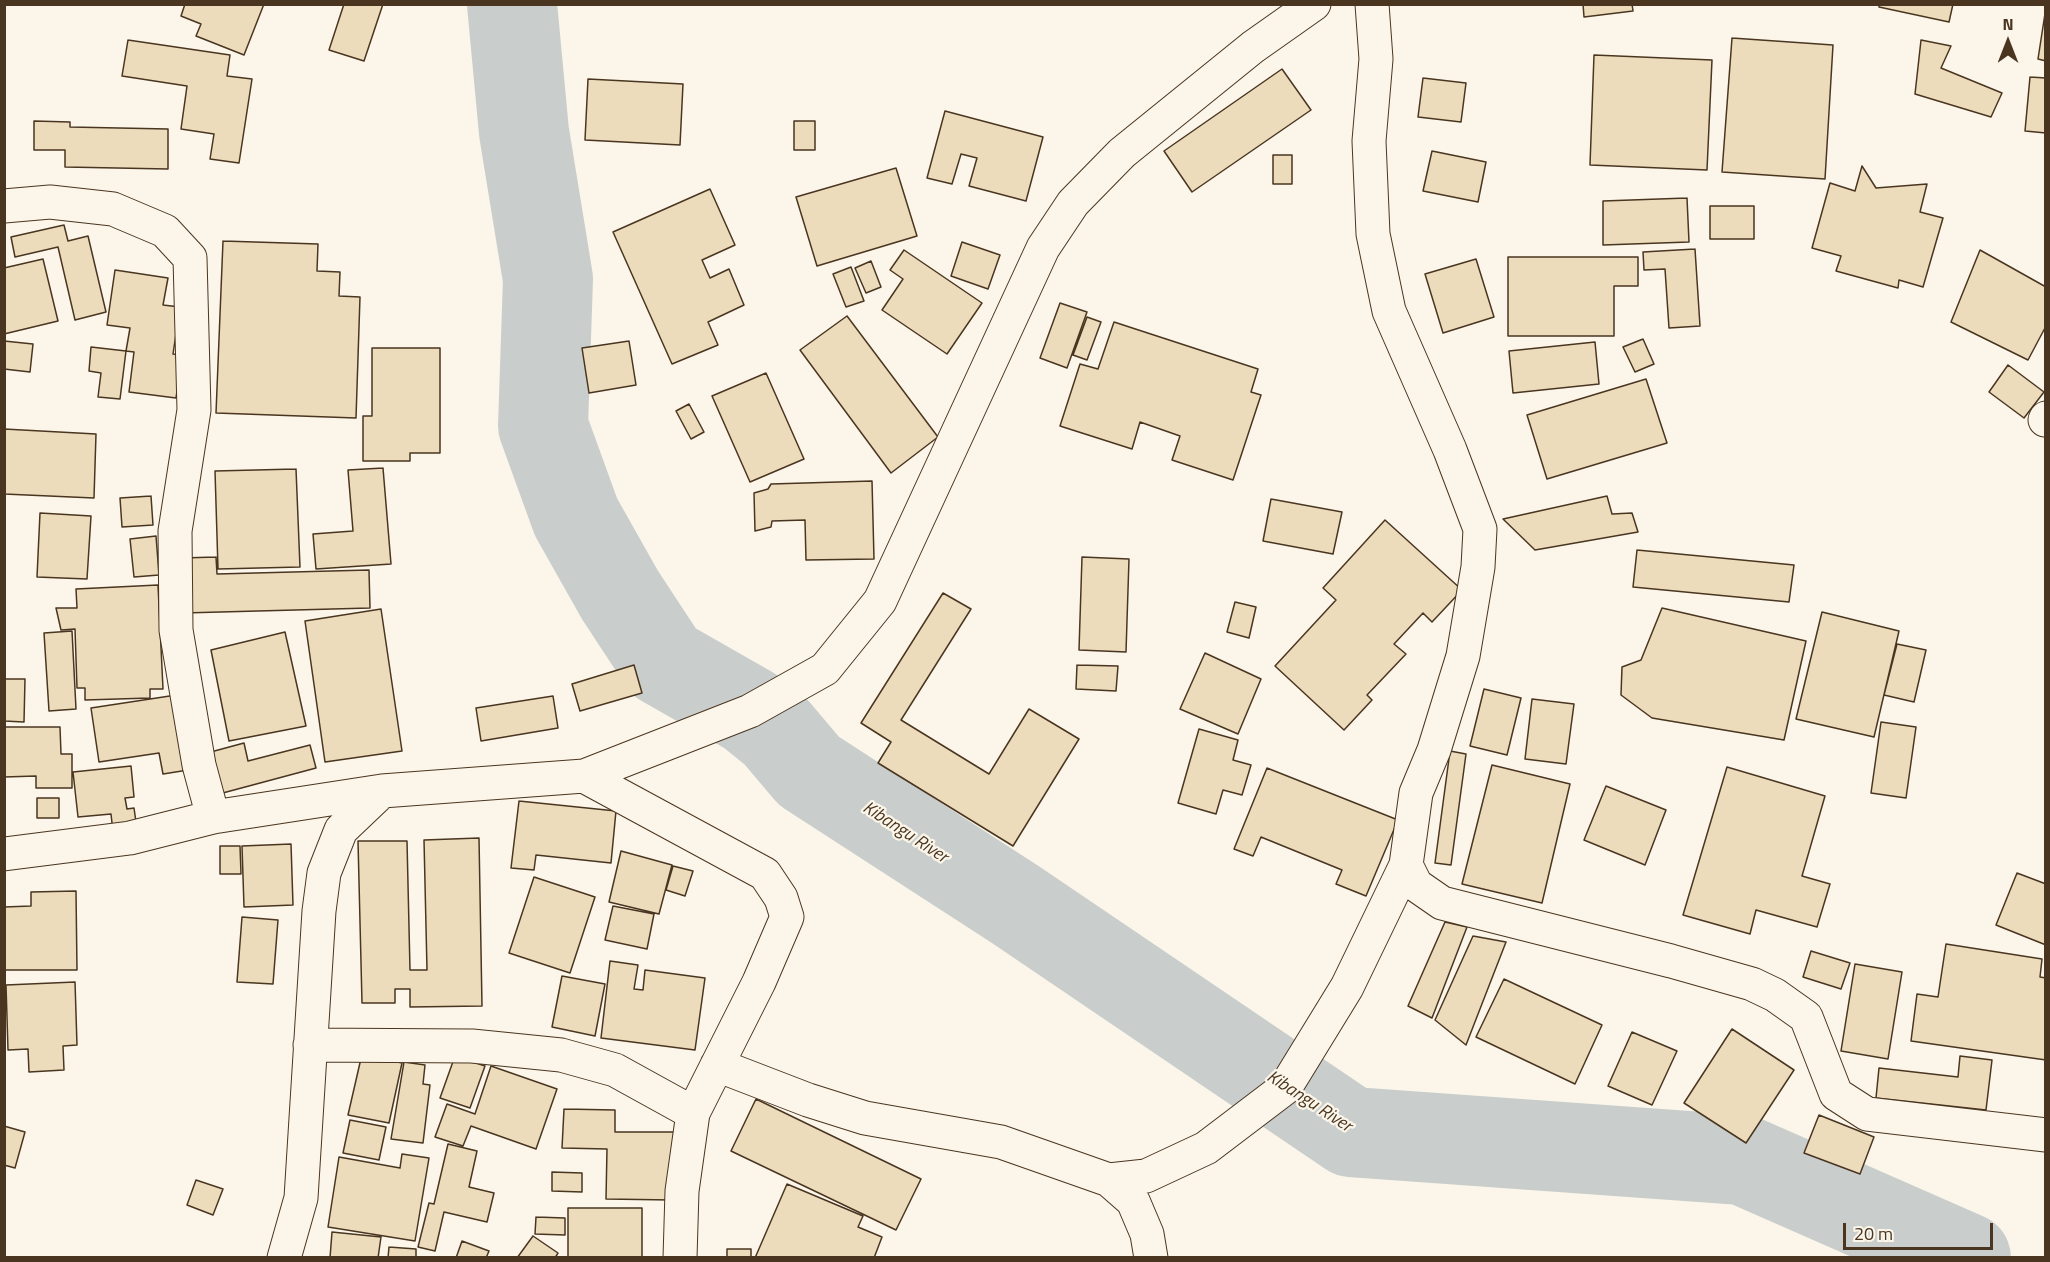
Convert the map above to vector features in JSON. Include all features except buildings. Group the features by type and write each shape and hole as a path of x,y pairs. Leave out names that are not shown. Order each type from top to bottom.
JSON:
{"street":[{"path":"4,855 130,838 213,817 382,791 584,776 750,711 825,669 880,601 1043,248 1073,203 1122,153 1253,47 1314,4"},
{"path":"1109,1180 1146,1176 1206,1148 1285,1088 1347,987 1406,865 1416,793 1434,750 1463,656 1478,567 1480,529 1450,450 1389,311 1373,234 1369,141 1376,59 1372,4"},
{"path":"4,206 50,202 113,209 165,231 190,258 194,410 175,531 176,630 199,765 213,817"},
{"path":"584,776 765,874 781,898 787,917 759,982 693,1113 682,1191 680,1257"},
{"path":"284,1257 301,1198 319,911 324,873 341,830 382,791"},
{"path":"1406,865 1416,885 1442,903 1671,961 1752,984 1775,995 1806,1017 1836,1094 1867,1114 2046,1135"},
{"path":"310,1045 472,1046 561,1055 615,1070 693,1113"},
{"path":"717,1065 808,1100 865,1118 1001,1142 1109,1180 1132,1201 1147,1234 1151,1257"}],"waterway":[{"name":"Kibangu River","path":"512,4 524,132 548,279 543,426 576,517 620,595 664,662 750,711 776,732 809,771 1016,905 1351,1132 1743,1160 1966,1258"}]}
